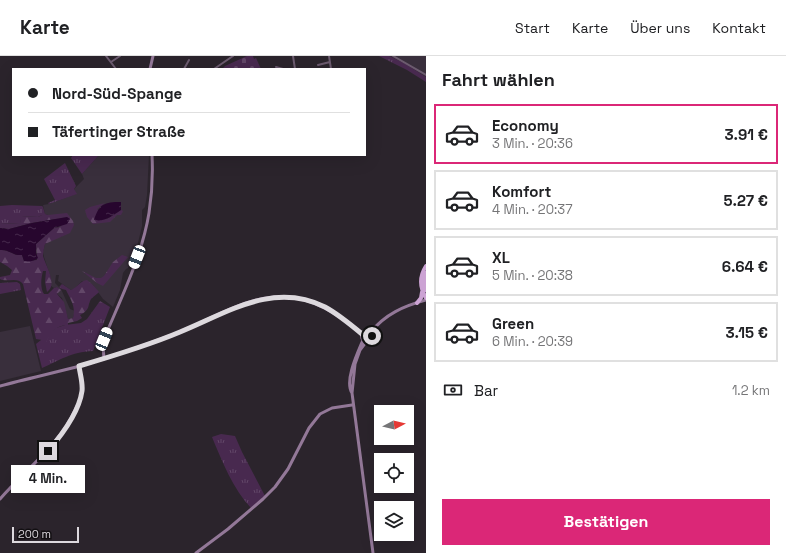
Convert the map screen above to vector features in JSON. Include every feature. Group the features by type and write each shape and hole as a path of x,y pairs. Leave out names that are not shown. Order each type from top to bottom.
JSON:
{"highway":[{"path":"416,303 421,298 425,290 421,280 426,266"},
{"path":"426,273 424,282 426,299"}],"street":[{"path":"106,56 115,68"},
{"path":"111,62 120,56"},
{"path":"150,68 153,56"},
{"path":"216,68 234,56"},
{"path":"292,56 295,68"},
{"path":"329,56 331,68"},
{"path":"392,56 426,75"},
{"path":"185,68 189,60"},
{"path":"318,64 330,62"},
{"path":"104,359 104,339 137,257 144,233 151,197 152,156"},
{"path":"0,386 104,359 180,332 245,304 263,299 285,297 304,300 325,308 362,334"},
{"path":"362,334 366,331 370,332 389,315 403,307 426,299"},
{"path":"354,364 360,350 366,342 371,339 372,336 370,332"},
{"path":"362,334 362,340 354,364 352,405 373,553"},
{"path":"362,340 366,342"},
{"path":"0,500 13,484 48,451 66,427 73,415 82,392 79,366"},
{"path":"196,553 228,529 275,487 288,469 309,428 320,414 332,408 352,405"}],"shaded area":[{"path":"389,56 426,56 426,77 404,63"},
{"path":"98,156 149,156 147,195 145,207 142,210 142,226 137,247 128,268 123,273 120,290 113,307 103,299 93,285 82,281 71,290 58,281 59,275 56,275 55,283 61,289 70,309 75,311 73,318 68,319 62,298 57,294 60,290 57,287 54,288 51,286 51,278 43,252 45,244 60,236 62,237 55,215 45,214 43,205 76,194 74,189 84,179 82,174"},
{"path":"30,326 41,371 0,381 0,332"}],"green space":[{"path":"247,56 253,56 254,59 256,58 261,68 223,68"},
{"path":"379,56 389,56 404,63 426,77 426,82 407,70"},
{"path":"72,156 98,156 82,174 71,158"},
{"path":"65,163 76,186 74,189 77,194 49,204 48,203 55,200 44,179"},
{"path":"105,203 97,209 107,219 121,210 123,211 121,215 117,215 110,222 93,224 87,217 85,210"},
{"path":"0,206 42,206 42,215 38,217 22,216 20,223 0,224"},
{"path":"42,206 45,214 48,215 67,213 74,225 70,233 45,244 43,256 50,275 51,285 47,292 45,282 46,271 43,271 41,283 44,294 48,294 57,287 61,290 57,294 64,302 68,319 73,318 73,307 66,290 59,287 62,284 71,290 87,280 99,292 91,299 86,311 80,315 82,318 68,323 68,325 57,328 52,332 46,342 36,339 23,284 18,280 0,279 0,277 10,275 12,270 0,262 0,250 6,250 22,255 24,261 37,260 36,244 54,228 60,227 68,218 32,223 9,229 0,228 0,224 20,223 21,216 38,217 42,215"},
{"path":"122,255 128,257 103,286 82,271 96,278 101,278 113,262"},
{"path":"17,282 20,284 21,290 0,294 0,283"},
{"path":"100,301 110,307 93,351 78,353 66,357 42,368 36,344 56,328 81,323 87,319"},
{"path":"221,434 235,436 265,496 251,508 233,484 212,437"}],"water":[{"path":"121,202 121,210 115,214 105,219 94,220 100,207 106,203"},
{"path":"67,217 70,219 67,224 54,228 36,244 36,253 38,258 35,260 24,261 22,255 6,250 0,250 0,228 9,229 32,223"}],"route":[{"path":"48,451 66,427 78,403 82,392 79,366 170,336 245,304 275,297 298,298 315,303 325,308 362,334 365,331 368,331 372,334 372,336"}]}
